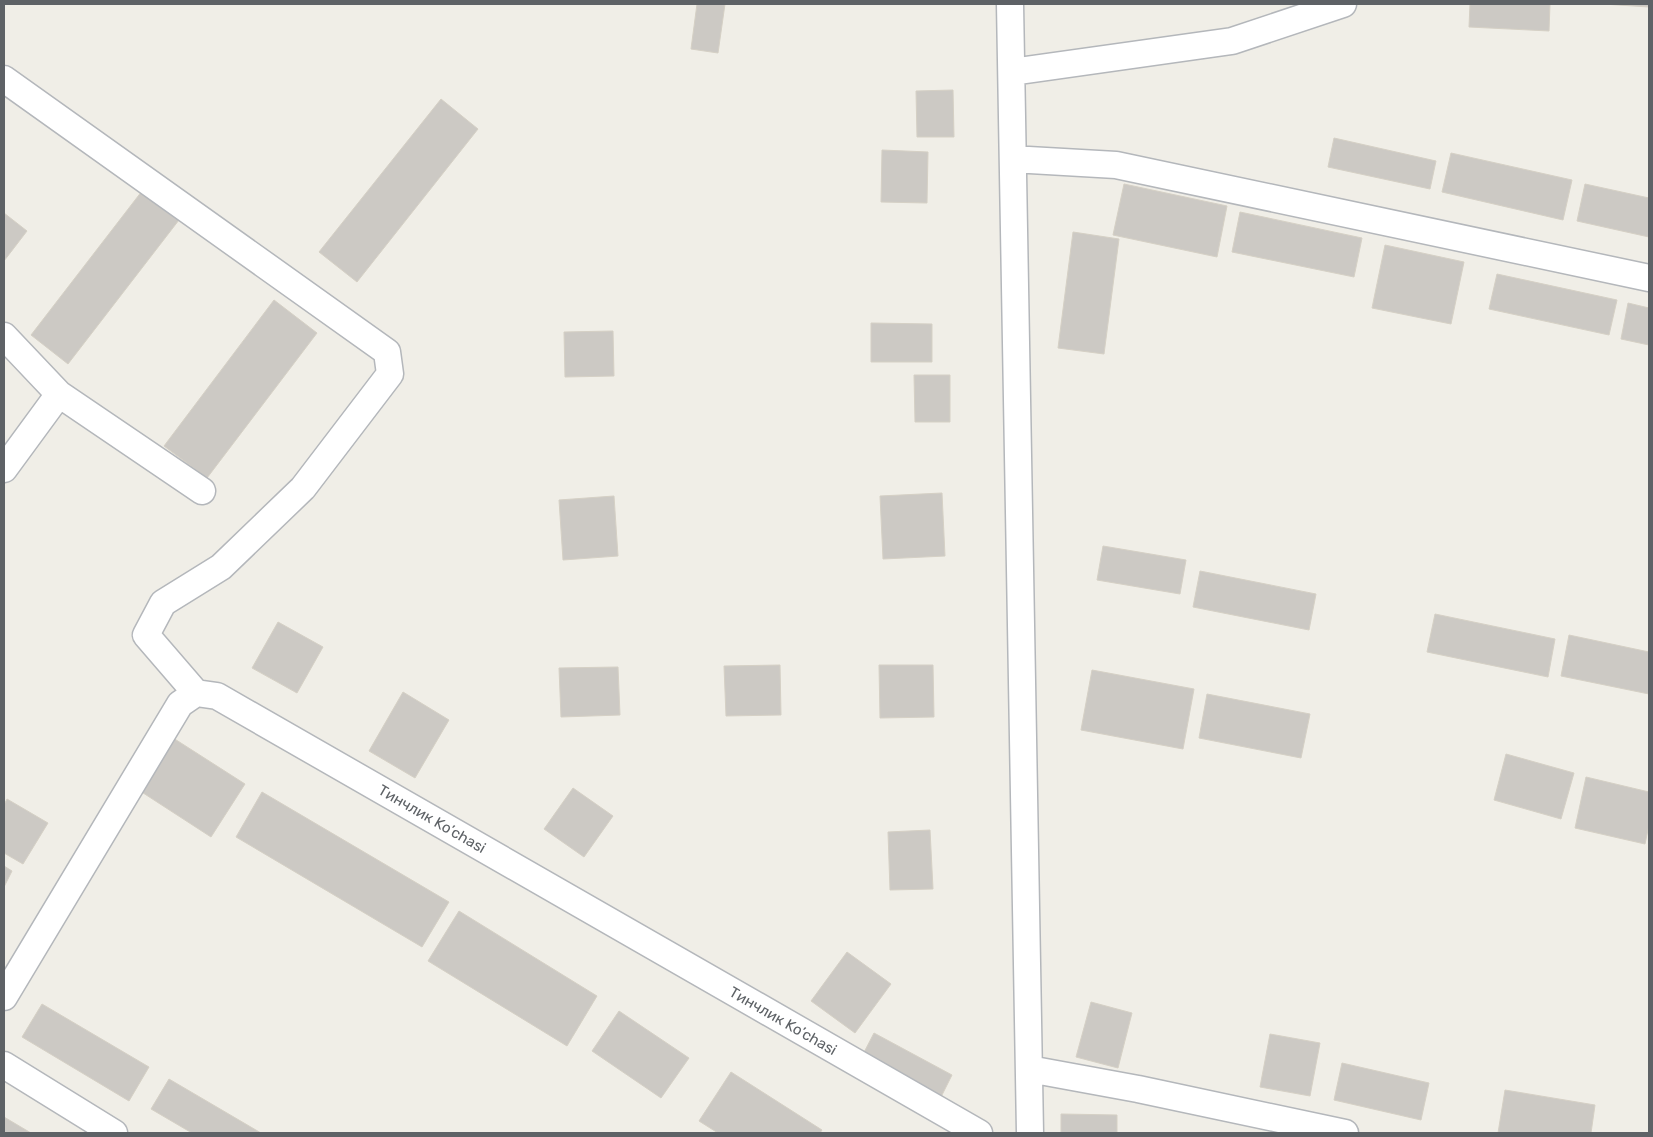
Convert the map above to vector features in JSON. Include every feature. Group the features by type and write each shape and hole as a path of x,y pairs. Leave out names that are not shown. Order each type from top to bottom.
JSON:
{"street":[{"path":"1010,4 1030,1133"},
{"path":"1012,72 1232,41 1343,4"},
{"path":"4,79 387,352 390,374 303,488 221,566 163,603 146,634 196,693 180,704 4,997"},
{"path":"1013,159 1116,165 1649,278"},
{"path":"4,336 59,394 202,491"},
{"path":"4,469 59,394"},
{"name":"Тинчлик Ko’chasi","path":"196,693 218,696 979,1133"},
{"path":"4,1065 114,1133"},
{"path":"1029,1069 1138,1089 1345,1133"}],"building":[{"path":"697,4 725,4 718,53 691,49"},
{"path":"1470,4 1550,4 1549,31 1469,27"},
{"path":"1603,4 1649,4 1649,7"},
{"path":"953,90 954,137 917,137 916,91"},
{"path":"441,99 478,129 357,282 319,252"},
{"path":"1334,138 1436,161 1430,189 1328,167"},
{"path":"882,150 928,152 927,203 881,202"},
{"path":"1451,153 1572,180 1563,220 1442,192"},
{"path":"1124,184 1227,206 1217,257 1113,235"},
{"path":"1585,184 1649,198 1649,237 1577,221"},
{"path":"142,191 179,220 68,364 31,335"},
{"path":"1240,212 1362,238 1354,277 1232,252"},
{"path":"4,213 27,231 4,261"},
{"path":"1073,232 1119,239 1104,354 1058,348"},
{"path":"1385,245 1464,262 1451,324 1372,308"},
{"path":"1497,274 1617,300 1609,335 1489,309"},
{"path":"274,300 317,333 207,478 164,446"},
{"path":"1628,303 1649,308 1649,345 1621,339"},
{"path":"871,323 932,324 932,362 871,362"},
{"path":"613,331 614,376 565,377 564,332"},
{"path":"914,375 950,375 950,422 915,422"},
{"path":"942,493 945,556 883,559 880,496"},
{"path":"614,496 618,556 563,560 559,500"},
{"path":"1103,546 1186,560 1180,594 1097,580"},
{"path":"1200,571 1316,594 1309,630 1193,607"},
{"path":"1435,614 1555,639 1548,677 1427,652"},
{"path":"278,622 323,647 297,693 252,668"},
{"path":"1569,635 1649,652 1649,694 1561,676"},
{"path":"780,665 781,715 726,716 724,666"},
{"path":"879,665 933,665 934,717 880,718"},
{"path":"618,667 620,715 561,717 559,668"},
{"path":"1092,670 1194,689 1183,749 1081,730"},
{"path":"403,692 449,720 415,778 369,751"},
{"path":"1207,694 1310,714 1301,758 1199,738"},
{"path":"170,736 245,784 211,837 137,789"},
{"path":"1506,754 1574,773 1561,819 1494,800"},
{"path":"1586,777 1649,792 1649,825 1645,844 1575,828"},
{"path":"573,788 613,816 584,857 544,829"},
{"path":"262,792 449,902 422,947 236,837"},
{"path":"7,799 48,823 23,864 4,853 4,805"},
{"path":"930,830 933,889 890,890 888,832"},
{"path":"4,866 12,871 4,887"},
{"path":"459,911 597,996 567,1046 428,961"},
{"path":"847,952 891,984 855,1033 811,1001"},
{"path":"1091,1002 1132,1013 1118,1068 1076,1057"},
{"path":"42,1004 149,1067 129,1101 22,1037"},
{"path":"619,1011 689,1058 661,1098 592,1051"},
{"path":"874,1033 952,1075 938,1103 859,1062"},
{"path":"1270,1034 1320,1043 1310,1096 1260,1087"},
{"path":"1342,1063 1429,1083 1421,1120 1334,1100"},
{"path":"731,1072 822,1130 820,1133 718,1133 699,1121"},
{"path":"169,1079 261,1133 192,1133 151,1109"},
{"path":"1505,1090 1595,1105 1591,1133 1498,1133"},
{"path":"1061,1114 1117,1115 1117,1133 1061,1133"},
{"path":"4,1117 31,1133 4,1133"}]}
